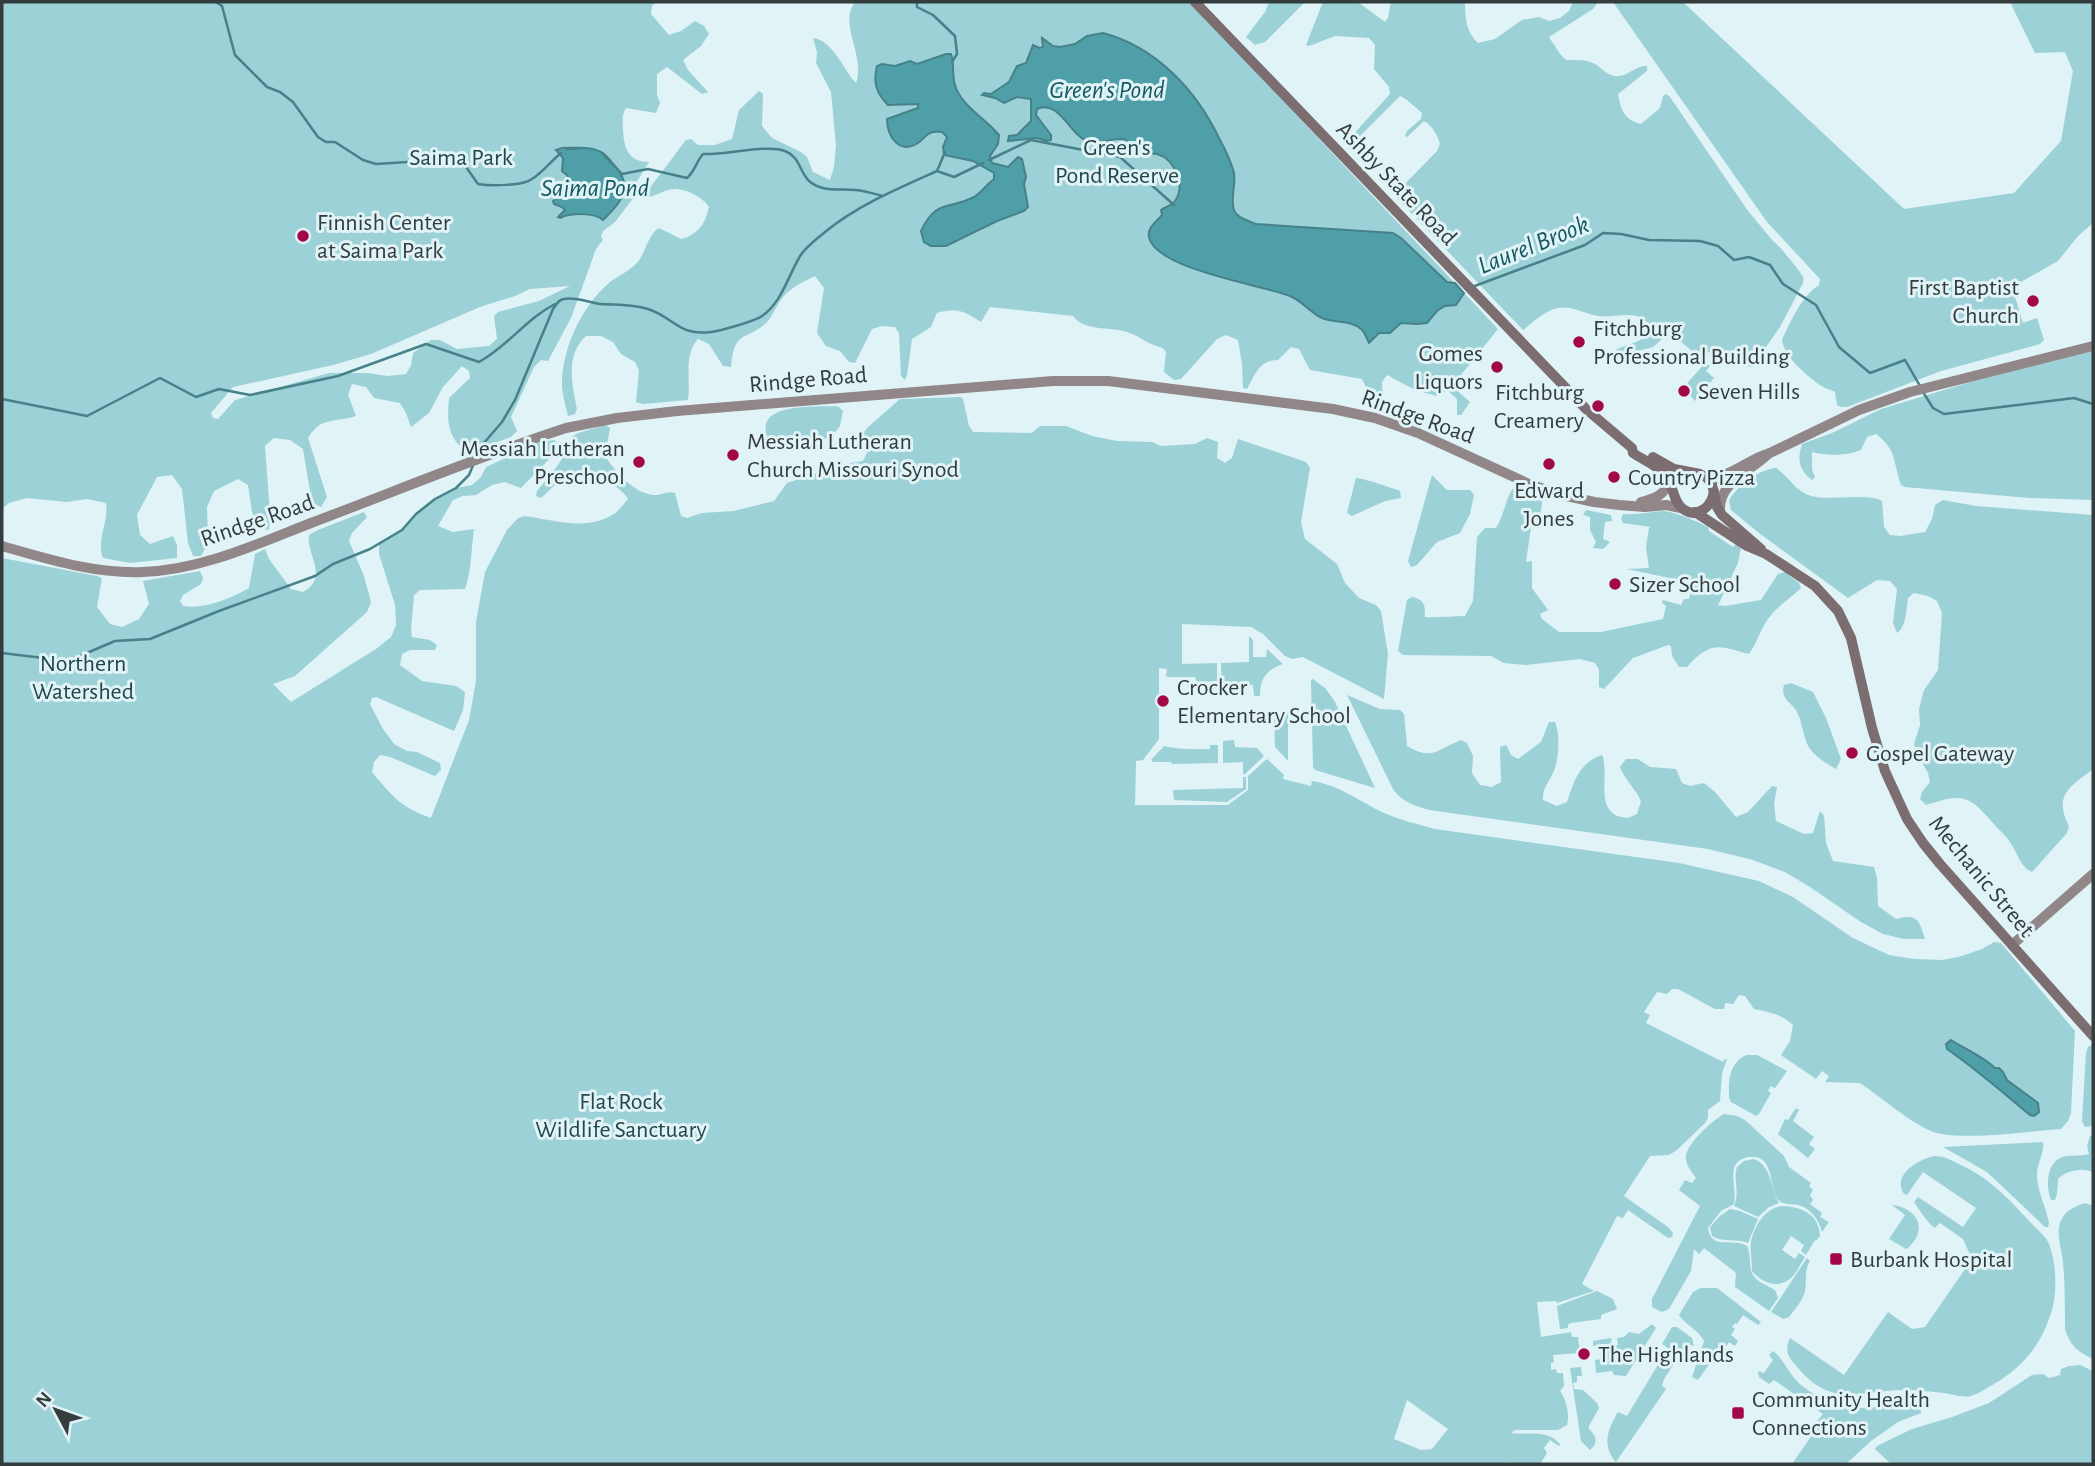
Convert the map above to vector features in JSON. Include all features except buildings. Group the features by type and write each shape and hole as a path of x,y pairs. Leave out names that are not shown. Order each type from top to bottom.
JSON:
{"main road":[{"name":"Ashby State Road","path":"1195,2 1586,409 1632,448 1633,453 1664,473 1670,488"},
{"name":"Ashby State Road","path":"1632,448 1637,447 1669,467 1698,474"},
{"path":"1698,474 1712,484 1713,499 1703,510 1688,512 1681,508 1670,488 1685,475 1698,474"},
{"name":"Mechanic Street","path":"1713,499 1722,515 1766,554 1815,586 1838,611 1852,638 1879,754 1904,813 1923,843 2093,1036"},
{"name":"Mechanic Street","path":"1695,512 1747,546 1766,554"}],"street":[{"path":"1698,474 1716,477 1726,475 1758,456 1770,453 1859,410 1910,391 2093,346"},
{"name":"Rindge Road","path":"2,546 70,565 95,569 143,572 170,569 237,552 566,428 617,418 695,409 1053,381 1108,381 1333,409 1375,418 1418,433 1549,491 1594,502 1681,508"},
{"path":"1713,499 1770,453"},
{"path":"1722,515 1721,498 1730,484"},
{"name":"Rindge Road","path":"1627,505 1651,500 1670,488"},
{"path":"2012,945 2093,874"}],"green space":[{"name":"Saima Park","path":"2,2 656,2 652,6 651,14 669,35 681,31 695,21 704,26 709,34 701,46 683,60 688,70 708,92 702,94 667,67 657,74 657,95 660,103 656,113 626,108 624,111 623,130 628,153 636,160 649,162 636,183 638,192 615,222 603,231 603,240 596,249 571,318 548,361 541,360 534,367 511,417 517,431 511,437 468,453 456,441 449,422 449,398 470,378 469,371 462,366 443,387 429,413 411,427 400,403 374,398 366,387 352,384 348,395 356,416 323,423 308,438 327,497 321,507 312,503 303,449 290,440 274,438 265,446 269,530 259,528 252,512 248,485 238,479 214,491 207,507 208,543 201,556 193,556 188,543 182,489 172,475 157,477 137,515 140,535 150,544 173,536 177,545 177,558 130,563 103,558 101,544 106,503 87,499 67,502 27,498 9,503 2,509","holes":["570,286 539,301 498,312 494,316 497,339 489,346 457,349 440,340 431,340 413,353 406,374 387,376 329,373 235,400 218,419 213,418 211,413 233,387 371,354 480,307 530,289"]},
{"name":"Green's Pond Reserve","path":"855,2 1190,2 1498,329 1452,386 1470,402 1461,415 1457,415 1457,399 1447,390 1437,396 1415,390 1387,375 1382,382 1383,404 1379,409 1362,379 1310,370 1299,349 1291,347 1278,360 1262,365 1247,389 1243,388 1238,340 1226,335 1217,339 1181,379 1174,380 1164,372 1166,352 1163,348 1132,334 1091,327 1073,316 990,307 981,322 960,311 937,313 931,327 912,339 905,380 901,376 899,333 895,327 882,326 872,329 855,363 849,362 840,351 826,346 817,333 824,288 815,276 787,293 769,320 739,341 735,346 731,367 723,366 709,344 698,339 693,345 689,360 688,400 643,404 636,402 639,370 635,362 621,354 613,342 601,336 586,336 579,344 573,361 572,380 577,409 575,414 568,416 563,396 563,370 575,329 590,303 609,283 636,264 652,235 659,228 681,239 697,231 705,218 709,207 691,193 673,189 646,197 646,193 686,140 691,139 698,145 715,145 732,139 739,110 759,91 763,94 762,126 772,138 807,157 813,172 830,180 836,145 831,92 816,63 817,52 813,38 832,50 856,83 858,62 849,20"},
{"path":"1269,2 1305,2 1265,42 1255,45 1246,37 1265,12"},
{"path":"1323,2 1358,2 1385,22 1391,2 1465,2 1467,24 1478,43 1495,39 1522,20 1539,17 1549,21 1560,18 1569,11 1573,2 1598,2 1593,9 1549,37 1560,54 1566,60 1592,62 1614,76 1647,66 1647,71 1618,94 1624,114 1641,124 1660,108 1663,96 1666,94 1670,97 1748,211 1803,277 1803,283 1780,327 1752,367 1715,351 1709,352 1701,359 1670,332 1653,347 1611,358 1610,354 1615,350 1643,339 1651,330 1642,318 1635,316 1598,316 1562,308 1546,313 1523,330 1394,195 1437,151 1440,144 1430,125 1424,121 1405,136 1421,119 1422,113 1400,96 1350,143 1350,138 1390,94 1389,87 1374,69 1375,45 1369,38 1335,36 1306,45"},
{"path":"1613,2 1683,2 1904,209 2014,193 2061,141 2073,71 2065,52 2035,53 2010,2 2093,2 2093,223 2078,236 2058,261 2012,287 2023,323 2037,318 2044,340 2040,344 1941,371 1847,407 1837,405 1835,392 1822,386 1797,366 1787,353 1782,340 1797,310 1819,285 1820,279 1767,222"},
{"path":"2093,351 2093,500 2029,498 1905,487 1901,485 1888,445 1876,434 1867,437 1861,450 1855,452 1836,455 1812,452 1812,470 1815,477 1812,480 1802,468 1802,444 1881,409 1974,381"},
{"path":"1705,363 1710,366 1706,371 1714,378 1695,401 1683,388"},
{"name":"Flat Rock Wildlife Sanctuary","path":"960,397 963,399 973,432 1032,433 1040,426 1066,426 1092,436 1117,441 1152,442 1161,446 1195,444 1207,438 1218,442 1217,458 1225,463 1232,458 1238,439 1306,462 1310,468 1301,522 1305,539 1337,564 1345,583 1359,598 1376,605 1381,611 1388,654 1384,699 1303,657 1292,659 1285,656 1263,634 1251,627 1182,624 1182,664 1217,663 1217,681 1197,682 1195,677 1169,677 1166,676 1167,669 1159,668 1159,739 1143,760 1136,761 1135,805 1228,805 1248,790 1248,776 1267,759 1284,775 1283,779 1311,786 1312,781 1332,786 1388,815 1435,829 1679,863 1759,881 1793,897 1853,938 1889,955 1943,960 1982,949 1994,942 2001,943 2075,1031 2071,1113 2068,1121 2061,1129 1994,1135 1958,1136 1931,1131 1863,1085 1825,1082 1829,1076 1822,1071 1816,1079 1781,1055 1790,1041 1793,1025 1775,1014 1754,1009 1745,996 1739,995 1733,1004 1725,1003 1724,1009 1715,1009 1678,989 1672,989 1667,994 1657,992 1644,1012 1650,1015 1646,1023 1723,1062 1727,1059 1722,1073 1720,1101 1708,1110 1705,1123 1677,1150 1669,1155 1650,1156 1624,1196 1668,1227 1673,1233 1672,1237 1668,1238 1628,1210 1623,1218 1617,1216 1582,1284 1594,1291 1557,1303 1537,1302 1541,1337 1571,1332 1572,1337 1578,1337 1580,1353 1553,1355 1554,1362 1551,1363 1551,1370 1556,1369 1557,1373 1563,1373 1564,1386 1560,1391 1567,1407 1567,1425 1558,1430 1515,1430 1511,1433 1544,1434 1560,1444 1559,1446 1550,1440 1544,1448 1547,1453 1540,1464 2,1464 2,558 102,578 97,607 110,624 122,627 139,619 149,604 143,581 200,571 203,578 201,584 183,595 180,601 183,606 208,605 249,588 255,554 265,549 291,589 303,592 311,586 316,573 309,535 364,512 367,517 352,533 349,541 364,576 371,602 367,612 295,676 273,684 291,702 391,637 396,625 395,605 379,554 379,543 402,530 435,499 456,488 472,485 481,477 486,467 541,442 554,440 557,442 556,452 521,488 505,482 492,485 476,495 453,500 438,526 453,532 474,529 465,589 420,590 414,595 412,637 430,640 437,645 435,650 410,650 402,654 400,665 422,681 456,686 465,692 463,710 454,731 376,697 372,698 370,704 394,744 440,763 441,770 435,776 380,755 374,762 372,772 398,800 431,818 469,720 476,681 476,622 485,572 507,530 518,518 525,516 569,523 602,520 616,512 628,499 624,493 601,478 583,474 568,476 541,498 536,496 562,459 571,437 606,425 610,428 605,456 619,475 631,486 645,493 675,493 681,516 687,518 702,513 734,511 774,501 787,483 845,464 863,461 868,451 862,435 900,399","holes":["1407,1400 1448,1429 1432,1449 1421,1450 1394,1439"]},
{"path":"835,406 843,411 840,426 811,448 774,445 768,438 766,423 780,411"},
{"path":"1776,468 1798,489 1809,495 1823,498 1869,497 1882,501 1884,527 1890,535 1925,532 1935,505 1943,500 1976,506 2093,515 2093,769 2066,793 2063,807 2069,826 2067,833 2032,872 2023,865 2006,837 1984,812 1970,801 1955,798 1926,805 1920,799 1930,782 1914,744 1920,725 1919,709 1924,690 1938,670 1942,613 1937,601 1914,593 1908,598 1904,622 1897,633 1893,623 1897,589 1890,581 1877,580 1848,598 1731,510 1729,501 1743,484 1763,471"},
{"path":"1432,475 1447,490 1470,490 1474,495 1470,514 1460,533 1437,542 1417,565 1411,567 1408,561"},
{"path":"1356,478 1400,491 1401,498 1385,501 1352,516 1347,513"},
{"path":"1513,488 1543,497 1540,516 1532,520 1526,562 1532,561 1532,588 1548,610 1540,614 1542,619 1559,632 1601,632 1663,619 1666,606 1662,603 1663,600 1681,605 1684,599 1689,599 1693,583 1627,569 1649,568 1646,547 1651,527 1623,523 1623,514 1671,512 1708,527 1709,531 1733,547 1736,544 1741,547 1738,563 1718,605 1761,600 1778,574 1785,572 1799,583 1801,588 1772,614 1749,654 1715,647 1702,653 1687,667 1679,667 1672,656 1671,646 1668,645 1633,658 1604,689 1599,687 1599,669 1595,663 1580,659 1526,665 1504,663 1491,656 1403,655 1398,651 1407,600 1412,597 1422,601 1425,617 1465,616 1473,601 1477,537 1485,528 1496,528"},
{"path":"1586,510 1611,515 1612,521 1605,522 1603,539 1610,542 1603,549 1593,548 1596,542 1590,530 1590,517 1583,515"},
{"path":"1249,636 1253,640 1253,657 1266,657 1267,649 1283,664 1265,676 1260,696 1254,696 1253,685 1222,686 1221,663 1249,662"},
{"path":"1313,679 1325,688 1334,700 1375,788 1315,770 1313,767"},
{"path":"1791,683 1813,692 1841,759 1836,769 1818,758 1808,745 1797,712 1784,694 1784,685"},
{"path":"1347,695 1380,709 1400,710 1404,714 1407,746 1423,753 1440,750 1461,740 1467,743 1473,756 1472,773 1480,785 1492,787 1501,782 1500,747 1506,745 1511,755 1518,759 1541,742 1549,722 1555,722 1557,757 1543,800 1557,806 1567,802 1575,780 1583,768 1602,755 1605,799 1613,813 1623,818 1637,814 1641,801 1620,767 1626,759 1638,759 1650,767 1676,769 1682,783 1690,786 1704,783 1736,817 1748,812 1772,786 1777,787 1774,804 1776,821 1804,834 1813,833 1820,811 1824,816 1826,843 1833,861 1874,867 1878,906 1896,919 1909,917 1917,920 1925,939 1904,939 1883,934 1785,872 1753,860 1708,849 1429,810 1414,805 1400,797 1393,789"},
{"path":"1274,714 1288,714 1288,761 1275,747"},
{"path":"1234,740 1235,747 1257,748 1264,756 1245,774 1243,762 1223,763 1223,741"},
{"path":"1210,745 1218,745 1218,763 1172,764 1151,760 1164,746 1210,749"},
{"path":"1243,777 1246,777 1246,789 1227,802 1174,800 1173,790 1243,788"},
{"path":"2092,1045 2093,1126 2085,1127 2082,1121 2086,1053"},
{"path":"1746,1055 1757,1055 1787,1071 1775,1088 1771,1086 1768,1091 1771,1093 1756,1116 1731,1102 1729,1098 1733,1068"},
{"path":"1796,1108 1799,1110 1793,1121 1814,1137 1809,1144 1815,1149 1808,1158 1778,1134 1785,1119 1788,1120"},
{"path":"1724,1114 1745,1120 1784,1156 1789,1167 1811,1183 1809,1186 1813,1190 1810,1195 1813,1200 1810,1204 1822,1213 1820,1217 1829,1222 1822,1232 1817,1219 1807,1209 1781,1202 1774,1191 1764,1161 1758,1157 1741,1159 1734,1169 1734,1204 1721,1211 1708,1228 1713,1239 1747,1246 1752,1274 1775,1290 1778,1298 1769,1311 1735,1287 1735,1272 1704,1248 1699,1254 1694,1249 1691,1271 1669,1309 1662,1312 1652,1307 1652,1299 1700,1206 1679,1190 1685,1180 1692,1183 1696,1178 1689,1168 1687,1152 1701,1133"},
{"path":"2090,1136 2093,1136 2093,1176 2092,1172 2084,1170 2065,1174 2058,1179 2055,1200 2051,1200 2048,1183 2055,1161 2063,1157 2089,1154 2087,1146"},
{"path":"2043,1142 2037,1174 2048,1227 1987,1172 1943,1147"},
{"path":"1934,1156 1974,1172 1994,1186 2049,1244 2054,1267 2054,1299 2039,1341 2015,1369 1971,1396 1907,1390 1850,1394 1825,1389 1812,1382 1790,1358 1787,1347 1790,1338 1844,1375 1888,1312 1912,1329 1925,1327 1972,1259 1963,1239 1940,1223 1935,1228 1932,1226 1914,1202 1918,1197 1963,1227 1976,1208 1923,1172 1907,1195 1901,1187 1901,1181 1908,1169"},
{"path":"1754,1159 1760,1162 1767,1172 1779,1203 1769,1207 1758,1217 1734,1206 1737,1167 1744,1161"},
{"path":"2085,1203 2093,1206 2093,1359 2075,1348 2065,1329 2064,1270 2059,1232 2060,1223 2067,1212"},
{"path":"1892,1205 1912,1213 1918,1222 1917,1235 1906,1249 1889,1239 1905,1215"},
{"path":"1783,1206 1803,1210 1813,1217 1820,1236 1806,1255 1801,1251 1804,1245 1791,1236 1782,1250 1795,1259 1799,1253 1805,1257 1794,1275 1787,1281 1776,1284 1761,1279 1752,1271 1751,1242 1762,1218 1771,1210"},
{"path":"1730,1209 1758,1219 1748,1243 1712,1236 1710,1227"},
{"path":"1807,1258 1810,1261 1804,1294 1789,1317 1783,1319 1771,1312"},
{"path":"1701,1288 1717,1288 1761,1322 1758,1325 1743,1315 1732,1327 1735,1329 1731,1335 1738,1341 1735,1346 1729,1342 1714,1364 1711,1362 1698,1380 1692,1377 1704,1341 1679,1315 1693,1292"},
{"path":"1597,1291 1613,1299 1617,1309 1601,1315 1601,1319 1571,1323 1568,1328 1560,1329 1557,1306"},
{"path":"1652,1324 1656,1328 1626,1376 1614,1375 1612,1371 1596,1373 1595,1360 1604,1359 1605,1352 1602,1345 1593,1346 1593,1341 1611,1338 1612,1345 1618,1345 1617,1338 1624,1337 1629,1332 1639,1334"},
{"path":"1672,1327 1677,1327 1692,1338 1694,1346 1687,1344 1664,1379 1662,1386 1666,1389 1616,1462 1607,1443 1611,1425 1618,1412 1627,1416 1668,1348 1662,1344"},
{"path":"1773,1351 1801,1385 1829,1401 1845,1407 1861,1408 1915,1402 1921,1407 1921,1413 1898,1422 1871,1441 1846,1464 1792,1464 1817,1428 1814,1425 1823,1414 1774,1380 1769,1384 1759,1377 1758,1371 1764,1373 1773,1360 1769,1355"},
{"path":"2080,1365 2093,1371 2093,1464 1891,1464 1875,1449 1912,1429 1989,1403 2032,1375 2043,1374 2049,1378 2060,1375 2061,1369"},
{"path":"1581,1367 1582,1376 1577,1376 1577,1382 1573,1383 1574,1389 1583,1390 1599,1408 1589,1426 1596,1441 1590,1450 1581,1441 1570,1368"}],"water":[{"name":"Green's Pond","path":"1103,33 1140,49 1157,60 1199,103 1231,164 1234,173 1233,206 1243,219 1256,224 1393,233 1447,282 1455,283 1464,293 1456,305 1445,306 1427,323 1401,323 1390,333 1379,333 1369,343 1364,332 1356,326 1320,317 1290,296 1189,267 1156,248 1149,237 1149,231 1162,215 1161,210 1175,201 1179,188 1174,167 1163,157 1153,153 1141,155 1125,140 1091,142 1083,139 1057,112 1044,107 1037,109 1036,115 1051,135 1051,140 1037,138 1008,141 1009,136 1017,135 1031,121 1031,99 1017,97 1004,103 982,95 991,94 1009,82 1017,66 1026,63 1033,45 1043,47 1042,38 1053,46 1060,47 1075,44 1087,36"},
{"name":"Green's Pond","path":"951,54 953,75 960,95 999,135 998,144 990,156 992,163 1008,167 1018,157 1022,159 1028,207 946,246 931,246 924,242 921,231 932,214 938,209 974,197 994,179 994,173 973,161 944,155 943,147 947,137 942,132 930,133 911,146 905,147 895,142 889,132 887,119 918,108 918,104 888,105 878,92 875,77 877,66 882,64 895,66 910,61 917,64"},
{"name":"Saima Pond","path":"556,150 597,150 620,172 625,187 623,194 616,207 603,220 576,214 558,217 565,210 553,201 561,195 568,176 562,171 563,158"},
{"path":"1951,1040 1999,1068 2007,1080 2038,1103 2039,1112 2034,1116 2030,1115 1947,1049 1946,1044"}],"waterway":[{"path":"216,2 222,6 235,55 267,87 280,92 293,102 318,137 326,142 335,142 363,160 376,164 438,160 453,162 466,167 478,184 506,185 532,179 561,153"},
{"path":"917,2 917,7 933,15 955,36 957,54 952,62"},
{"path":"989,160 1031,140 1120,157 1174,205"},
{"path":"567,149 580,148"},
{"path":"603,154 622,174 648,169 687,178 703,154 777,149 794,157 814,185 883,196"},
{"path":"937,171 945,152"},
{"path":"478,454 515,400 553,309 560,300 573,298 601,304 642,307 684,329 700,333 745,323 769,311 801,254 851,213 937,171 954,177 983,163"},
{"name":"Laurel Brook","path":"1472,287 1585,245 1603,233 1649,240 1700,241 1718,246 1734,260 1749,257 1770,265 1783,284 1816,305 1839,347 1870,373 1905,360 1920,386"},
{"path":"2,399 87,416 160,378 196,397 219,389 250,395 338,376 426,344 479,362 555,304"},
{"name":"Laurel Brook","path":"1923,392 1933,408 1944,414 2074,398 2093,404"},
{"path":"2,653 68,661 115,641 150,639 315,576 333,564 370,549 402,530 435,499 456,488 469,475 474,463"}],"place":[{"name":"Finnish Center at Saima Park","path":"303,236"},
{"name":"First Baptist Church","path":"2033,301"},
{"name":"Fitchburg Professional Building","path":"1579,342"},
{"name":"Gomes Liquors","path":"1497,367"},
{"name":"Seven Hills","path":"1684,391"},
{"name":"Fitchburg Creamery","path":"1598,406"},
{"name":"Messiah Lutheran Church Missouri Synod","path":"733,455"},
{"name":"Messiah Lutheran Preschool","path":"639,462"},
{"name":"Edward Jones","path":"1549,464"},
{"name":"Country Pizza","path":"1614,477"},
{"name":"Sizer School","path":"1615,584"},
{"name":"Crocker Elementary School","path":"1163,701"},
{"name":"Gospel Gateway","path":"1852,753"},
{"name":"Burbank Hospital","path":"1836,1259"},
{"name":"The Highlands","path":"1584,1354"},
{"name":"Community Health Connections","path":"1738,1413"}],"park label":[{"name":"Northern Watershed","path":"83,677"}]}
